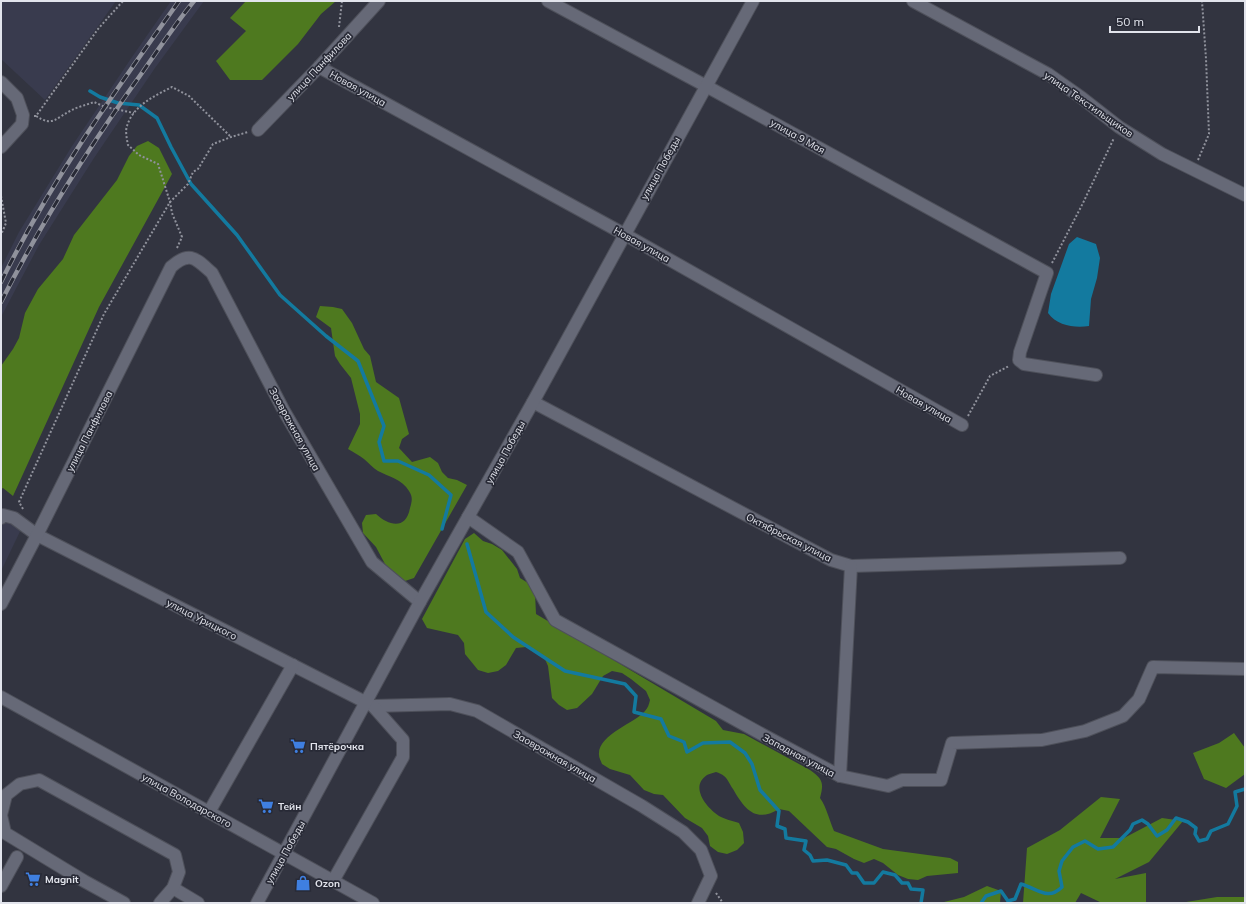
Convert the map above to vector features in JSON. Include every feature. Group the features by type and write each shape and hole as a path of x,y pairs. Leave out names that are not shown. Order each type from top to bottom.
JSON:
{"street":[{"name":"улица Панфилова","path":"258,130 337,48 379,1"},
{"name":"улица 9 Мая","path":"548,1 1047,273"},
{"name":"улица Победы","path":"257,903 369,704 420,602 533,402 752,1"},
{"name":"улица Текстильщиков","path":"913,1 1048,74 1119,127 1162,154 1245,194"},
{"name":"Новая улица","path":"319,67 624,234 962,425"},
{"path":"1,82 17,98 23,115 22,124 1,147"},
{"name":"Заовражная улица","path":"179,260 188,257 198,260 212,273 284,411 372,562 420,602"},
{"name":"улица Панфилова","path":"1,604 171,267 179,260"},
{"path":"1047,273 1020,352 1019,360 1024,364 1096,375"},
{"name":"Октябрьская улица","path":"533,402 831,560 851,566 1120,558"},
{"name":"улица Урицкого","path":"1,518 3,514 14,518 37,535 369,704"},
{"name":"Западная улица","path":"468,517 518,552 555,620 758,733 840,776 888,786 902,780 941,780 952,743 1042,740 1085,731 1123,716 1139,699 1153,667 1245,669"},
{"path":"840,776 851,566"},
{"path":"209,812 293,665"},
{"name":"улица Володарского","path":"1,697 373,903"},
{"path":"333,881 403,757 403,740 369,704"},
{"name":"Заовражная улица","path":"369,704 450,704 477,712 642,806 683,832 701,850 711,876 698,903"},
{"path":"124,903 84,881 5,833 1,815 6,795 20,784 39,780 175,855 179,872 173,888 160,903"},
{"path":"1,886 17,857"},
{"path":"173,888 198,903"}],"path":[{"path":"36,116 98,29 123,1"},
{"path":"337,48 342,1"},
{"path":"1194,170 1208,134 1206,59 1202,1"},
{"path":"179,260 175,253 182,237 172,214 170,202 158,164 139,155 128,145 126,127 134,113 151,97 172,87 189,96 231,137"},
{"path":"23,115 36,116 43,121 56,120 70,111 94,102 105,107 134,113"},
{"path":"1047,273 1084,204 1119,127"},
{"path":"26,515 18,502 104,314 170,202 188,184 193,172 198,169 213,144 231,137 258,130"},
{"path":"1,196 6,223 1,235"},
{"path":"962,425 990,376 1019,360"}],"shaded area":[{"path":"1,1 116,1 45,100 1,59"},
{"path":"171,1 204,1 155,68 94,158 39,245 1,317 1,268 19,232 72,146"},
{"path":"1,509 25,521 1,571"}],"green space":[{"path":"246,1 336,1 321,14 298,44 262,80 230,80 216,61 246,31 230,18"},
{"path":"148,141 159,148 172,174 99,307 13,496 3,488 1,489 1,366 19,338 25,313 38,289 63,259 74,235 117,180 129,156 137,146"},
{"path":"320,306 342,309 352,323 364,349 370,356 376,382 399,398 409,434 402,439 399,448 412,462 430,457 438,463 442,472 448,478 457,480 467,485 414,578 405,581 385,564 376,547 363,533 362,523 366,515 376,514 391,523 401,523 408,515 412,497 403,484 378,471 348,449 360,424 360,414 351,378 335,356 331,328 316,317"},
{"path":"474,533 483,541 502,550 517,569 520,578 528,583 535,593 536,614 716,721 723,730 744,734 810,770 818,776 822,785 820,798 834,831 883,849 950,858 958,862 958,873 927,876 918,880 908,879 898,875 883,863 874,859 864,863 854,859 836,849 827,847 789,811 779,809 764,815 752,812 742,803 728,780 716,772 707,775 702,780 700,791 702,797 705,803 719,816 739,823 743,832 744,843 737,850 727,854 718,852 710,846 708,836 702,828 685,818 663,795 654,794 644,790 630,775 610,769 602,764 599,755 600,748 604,741 610,735 640,716 649,704 650,700 646,691 631,679 622,673 612,671 603,676 592,694 577,708 567,710 552,698 548,666 544,657 536,651 526,647 516,648 506,665 498,671 488,673 478,670 465,654 464,643 458,635 427,628 422,619 465,539"},
{"path":"1234,733 1245,748 1245,774 1226,788 1204,779 1193,753 1219,743"},
{"path":"1101,797 1120,799 1100,838 1124,838 1162,818 1183,821 1149,862 1115,879 1146,873 1146,903 1102,903 1081,893 1075,903 1023,903 1027,848 1060,830"},
{"path":"987,886 1001,891 1000,903 940,903 964,897"},
{"path":"1217,897 1245,897 1245,903 1180,903"}],"water":[{"path":"1077,237 1096,244 1100,258 1097,278 1091,299 1089,326 1078,327 1056,321 1048,313 1051,294 1069,244"}],"waterway":[{"path":"90,91 100,97 118,103 139,105 157,118 191,184 237,235 280,295 326,336 358,361 384,426 379,442 384,461 398,461 429,475 451,495 442,529"},
{"path":"467,544 486,612 513,637 565,671 625,684 636,696 634,712 661,719 669,736 684,742 687,752 703,743 730,742 745,753 752,764 760,790 779,811 777,826 785,829 786,838 806,841 804,850 810,855 813,861 827,860 846,865 852,873 857,873 864,883 874,883 883,872 895,875 902,883 908,883 911,889 923,890 921,903"},
{"path":"981,903 986,896 1001,891 1008,901 1015,899 1021,884 1047,894 1057,891 1062,887 1059,871 1062,861 1073,847 1085,841 1098,849 1113,847 1130,830 1133,824 1142,820 1148,824 1157,836 1167,830 1176,818 1188,822 1196,828 1195,834 1199,841 1207,839 1211,831 1228,824 1237,806 1235,792 1245,789"}],"railway":[{"path":"1,282 40,209 84,138 179,1"},
{"path":"1,302 33,242 68,183 124,98 194,1"}],"place":[{"name":"Пятёрочка","path":"298,746"},
{"name":"Тейн","path":"266,806"},
{"name":"Magnit","path":"33,879"},
{"name":"Ozon","path":"303,883"}]}
